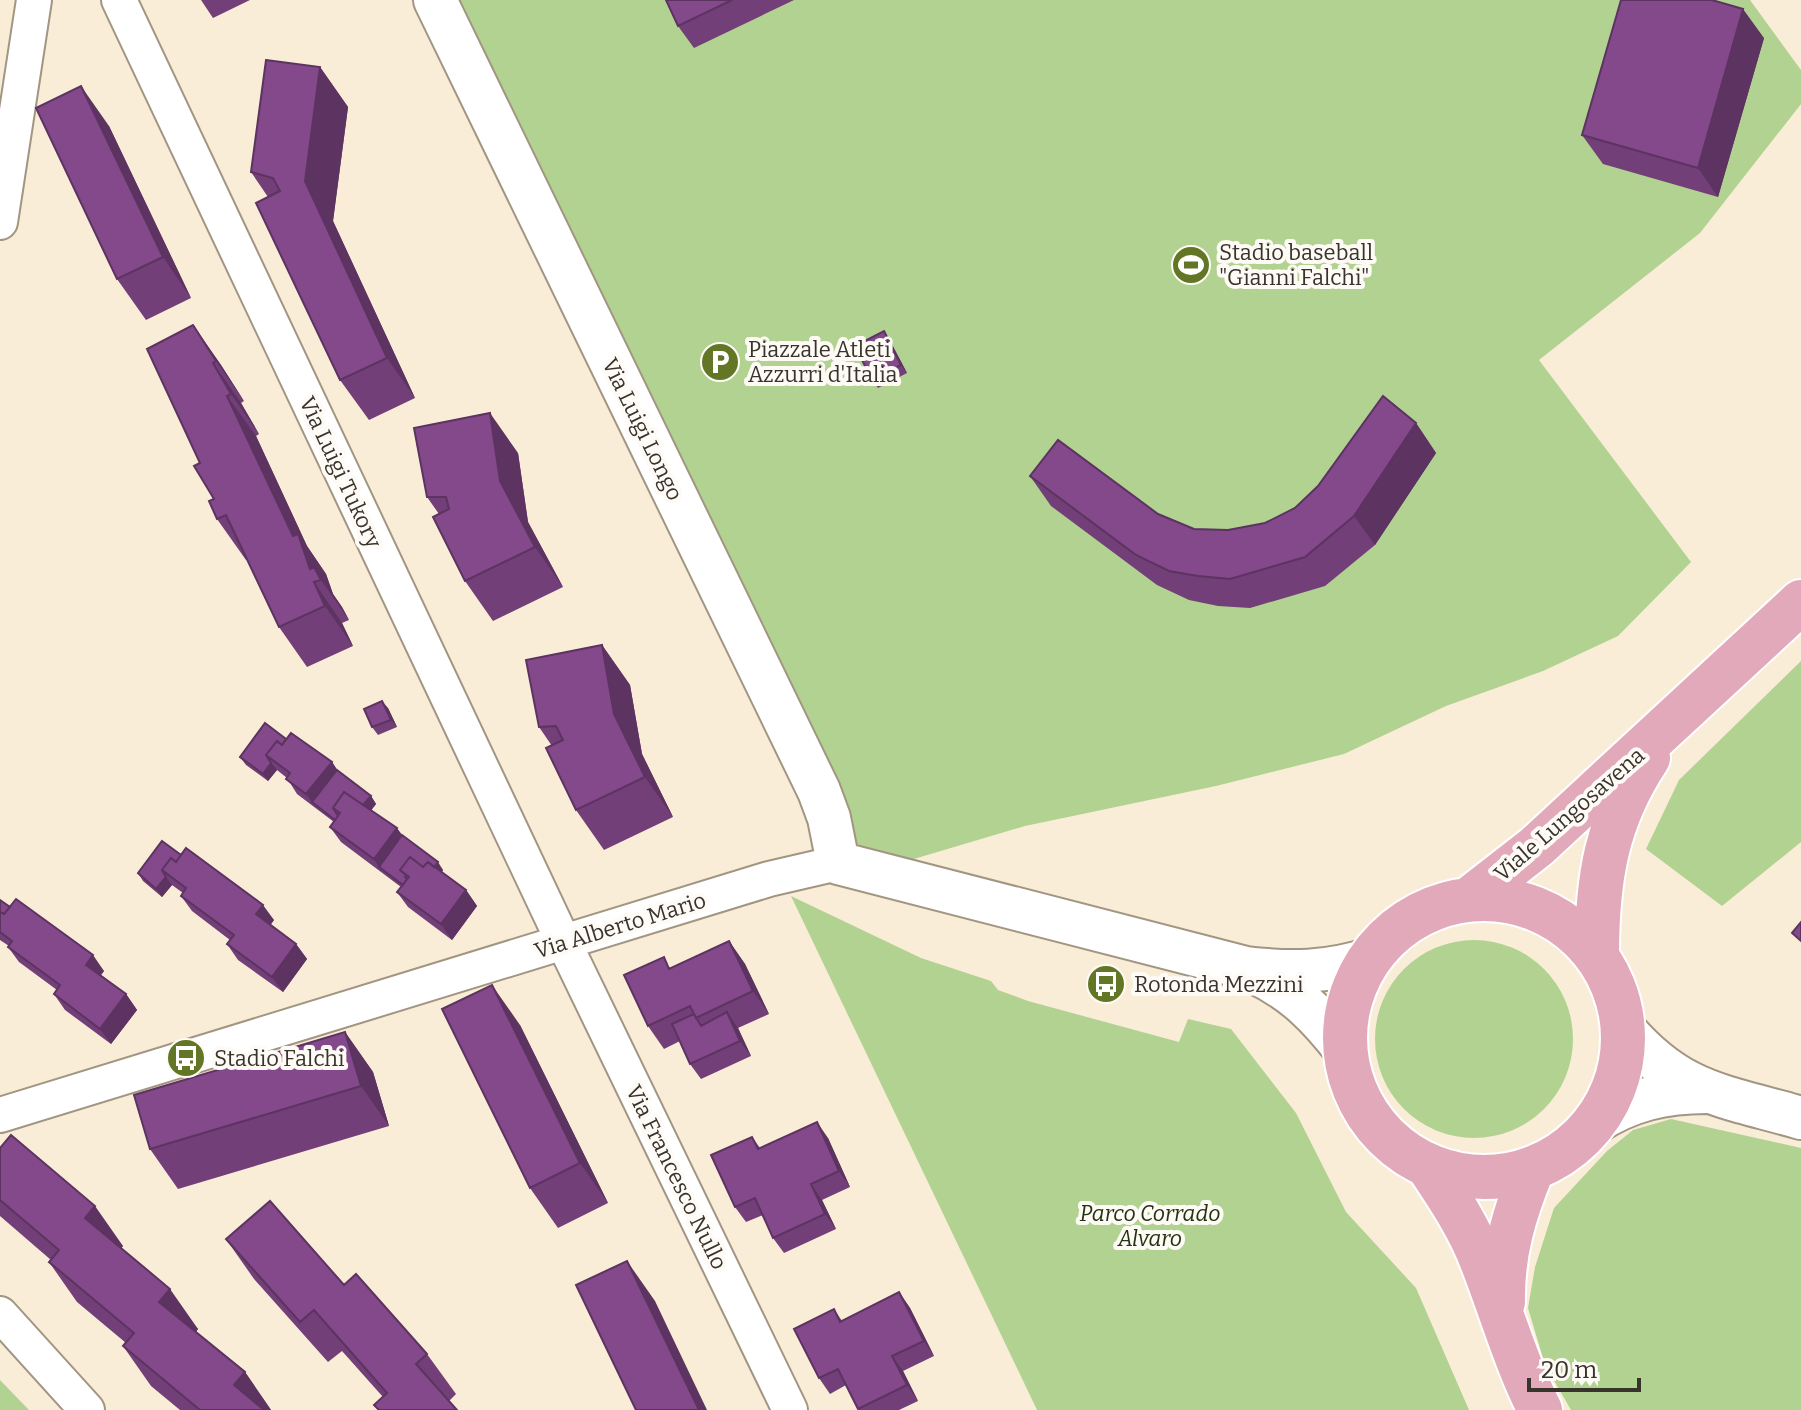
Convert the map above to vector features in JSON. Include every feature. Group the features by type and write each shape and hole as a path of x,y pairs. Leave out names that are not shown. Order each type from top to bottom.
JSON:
{"main road":[{"name":"Viale Lungosavena","path":"1468,900 1536,847 1801,602"},
{"name":"Viale Lungosavena","path":"1597,954 1601,867 1634,778 1669,726"},
{"path":"1468,900 1503,901 1536,910 1567,926 1597,954 1618,1000 1623,1028 1618,1073 1611,1094 1594,1123 1566,1151 1532,1170 1497,1177 1462,1176 1428,1166 1396,1147 1371,1120 1354,1087 1346,1051 1349,1008 1370,959 1389,937 1413,919 1440,907 1468,900"},
{"path":"1428,1166 1462,1220 1504,1320 1513,1351 1540,1410"},
{"path":"1504,1320 1503,1275 1509,1234 1532,1170"}],"street":[{"path":"0,222 34,0"},
{"name":"Via Luigi Tukory","path":"119,0 564,943"},
{"name":"Via Luigi Longo","path":"435,0 819,791 829,818 838,863"},
{"name":"Via Alberto Mario","path":"0,1115 769,879 838,863 1246,968 1287,973 1318,971 1370,959"},
{"name":"Via Francesco Nullo","path":"564,943 790,1410"},
{"name":"Via Alberto Mario","path":"1246,968 1282,985 1305,1002 1346,1051"},
{"path":"1623,1028 1649,1059 1669,1074 1709,1092 1801,1118"},
{"path":"1594,1123 1636,1100 1668,1093 1709,1092"},
{"path":"0,1314 87,1410"}],"green space":[{"path":"425,0 1750,0 1801,70 1801,104 1700,233 1539,360 1691,562 1618,636 1543,671 1446,706 1344,754 1216,786 1025,826 850,878"},
{"path":"1801,661 1801,842 1722,906 1646,849 1679,780"},
{"name":"Parco Corrado Alvaro","path":"791,896 921,958 991,981 998,990 1028,1001 1179,1042 1188,1019 1231,1029 1296,1113 1346,1212 1416,1288 1469,1410 1037,1410"},
{"path":"1474,940 1512,948 1544,969 1565,1001 1573,1039 1565,1077 1544,1109 1512,1130 1474,1138 1436,1130 1404,1109 1383,1077 1375,1039 1383,1001 1404,969 1436,948"},
{"path":"1671,1119 1801,1148 1801,1410 1571,1410 1545,1365 1528,1308 1535,1267 1554,1208 1607,1151 1633,1130"},
{"path":"0,1380 29,1410 0,1410"}],"building":[{"path":"666,0 732,0 678,26"},
{"path":"1621,0 1712,0 1743,9 1698,168 1582,135"},
{"path":"266,60 320,67 305,181 387,358 340,380 256,203 280,191 273,178 251,172"},
{"path":"81,86 163,257 117,279 36,108"},
{"path":"193,325 216,361 213,363 231,394 227,396 293,536 298,534 310,569 314,567 321,580 314,582 325,606 279,627 226,515 217,519 209,501 214,499 194,466 200,463 147,349"},
{"path":"884,331 901,365 872,380 855,346"},
{"path":"1383,396 1416,423 1354,516 1305,557 1230,579 1169,571 1136,555 1030,476 1058,440 1158,514 1194,529 1228,530 1265,523 1295,508 1318,486"},
{"path":"490,413 500,481 535,547 465,581 433,517 449,509 446,497 427,497 414,428"},
{"path":"602,645 614,714 645,777 576,810 546,748 563,740 556,726 539,727 526,660"},
{"path":"382,701 391,720 372,727 364,709"},
{"path":"265,723 286,739 282,745 277,741 266,755 271,763 263,774 240,757"},
{"path":"291,733 332,762 306,794 286,779 290,773 266,755 277,741 282,745"},
{"path":"337,770 371,796 363,805 344,792 333,808 338,816 335,820 312,802"},
{"path":"344,792 397,828 374,859 330,827 340,813 333,808"},
{"path":"402,835 438,862 434,867 428,862 423,867 410,857 400,870 407,876 403,885 379,867"},
{"path":"162,841 181,855 176,862 171,858 162,870 166,877 156,889 138,873"},
{"path":"186,848 263,905 256,914 296,944 272,977 227,944 234,935 181,896 186,888 162,870 171,858 176,862"},
{"path":"410,857 423,867 428,862 466,890 441,924 397,892 409,877 400,870"},
{"path":"16,899 93,955 86,965 126,994 100,1029 54,994 60,985 8,947 12,941 0,932 0,912 4,914"},
{"path":"0,900 10,907 4,914 0,912"},
{"path":"1801,922 1801,941 1792,933"},
{"path":"729,941 753,991 696,1018 690,1006 648,1026 624,975 664,957 669,969"},
{"path":"492,985 580,1163 530,1188 442,1009"},
{"path":"727,1012 740,1041 690,1064 672,1024 694,1014 701,1026"},
{"path":"345,1032 361,1086 150,1149 134,1095"},
{"path":"817,1122 839,1171 811,1184 825,1214 773,1238 755,1198 735,1207 711,1155 752,1137 758,1149"},
{"path":"11,1135 95,1206 85,1218 170,1289 159,1302 245,1372 234,1385 264,1410 200,1410 123,1346 134,1333 49,1262 59,1250 0,1200 0,1148"},
{"path":"270,1201 344,1285 356,1274 427,1354 416,1364 457,1410 379,1410 374,1405 387,1393 314,1310 300,1322 226,1239"},
{"path":"627,1261 699,1410 636,1410 576,1285"},
{"path":"899,1292 924,1341 892,1356 907,1385 858,1409 838,1369 819,1378 794,1329 834,1309 840,1322"}],"place":[{"name":"Stadio baseball \"Gianni Falchi\"","path":"1191,265"},
{"name":"Piazzale Atleti Azzurri d'Italia","path":"720,362"},
{"name":"Rotonda Mezzini","path":"1106,984"},
{"name":"Stadio Falchi","path":"186,1058"}]}
